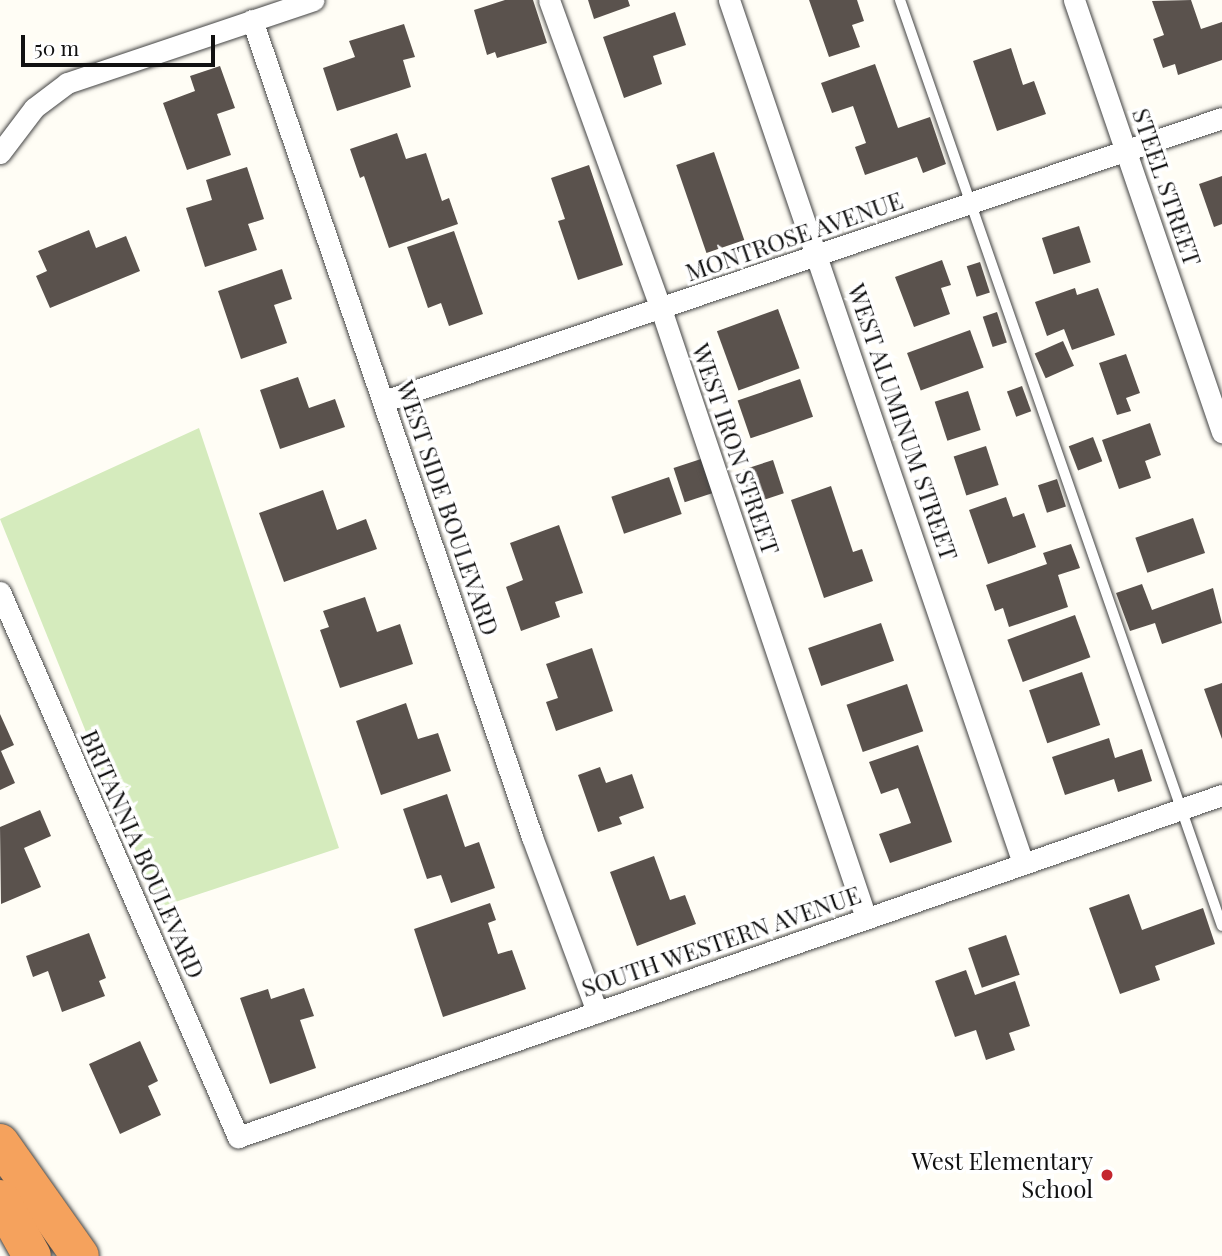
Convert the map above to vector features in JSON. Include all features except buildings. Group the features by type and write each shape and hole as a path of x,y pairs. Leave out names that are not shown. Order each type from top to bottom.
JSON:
{"highway":[{"path":"0,1143 80,1256"},
{"path":"0,1199 32,1256"}],"street":[{"path":"0,153 34,108 67,83 313,0"},
{"name":"WEST IRON STREET","path":"549,0 661,309 866,918"},
{"name":"WEST ALUMINUM STREET","path":"729,0 819,254 1023,863"},
{"name":"STEEL STREET","path":"1074,0 1222,432"},
{"name":"WEST SIDE BOULEVARD","path":"252,20 597,1012"},
{"name":"MONTROSE AVENUE","path":"384,401 1222,118"},
{"name":"BRITANNIA BOULEVARD","path":"0,592 238,1137"},
{"name":"SOUTH WESTERN AVENUE","path":"238,1137 1222,795"}],"lane":[{"path":"900,0 1179,810 1222,926"}],"green space":[{"path":"199,428 339,848 157,908 0,519"}],"place":[{"name":"West Elementary School","path":"1107,1175"}]}
